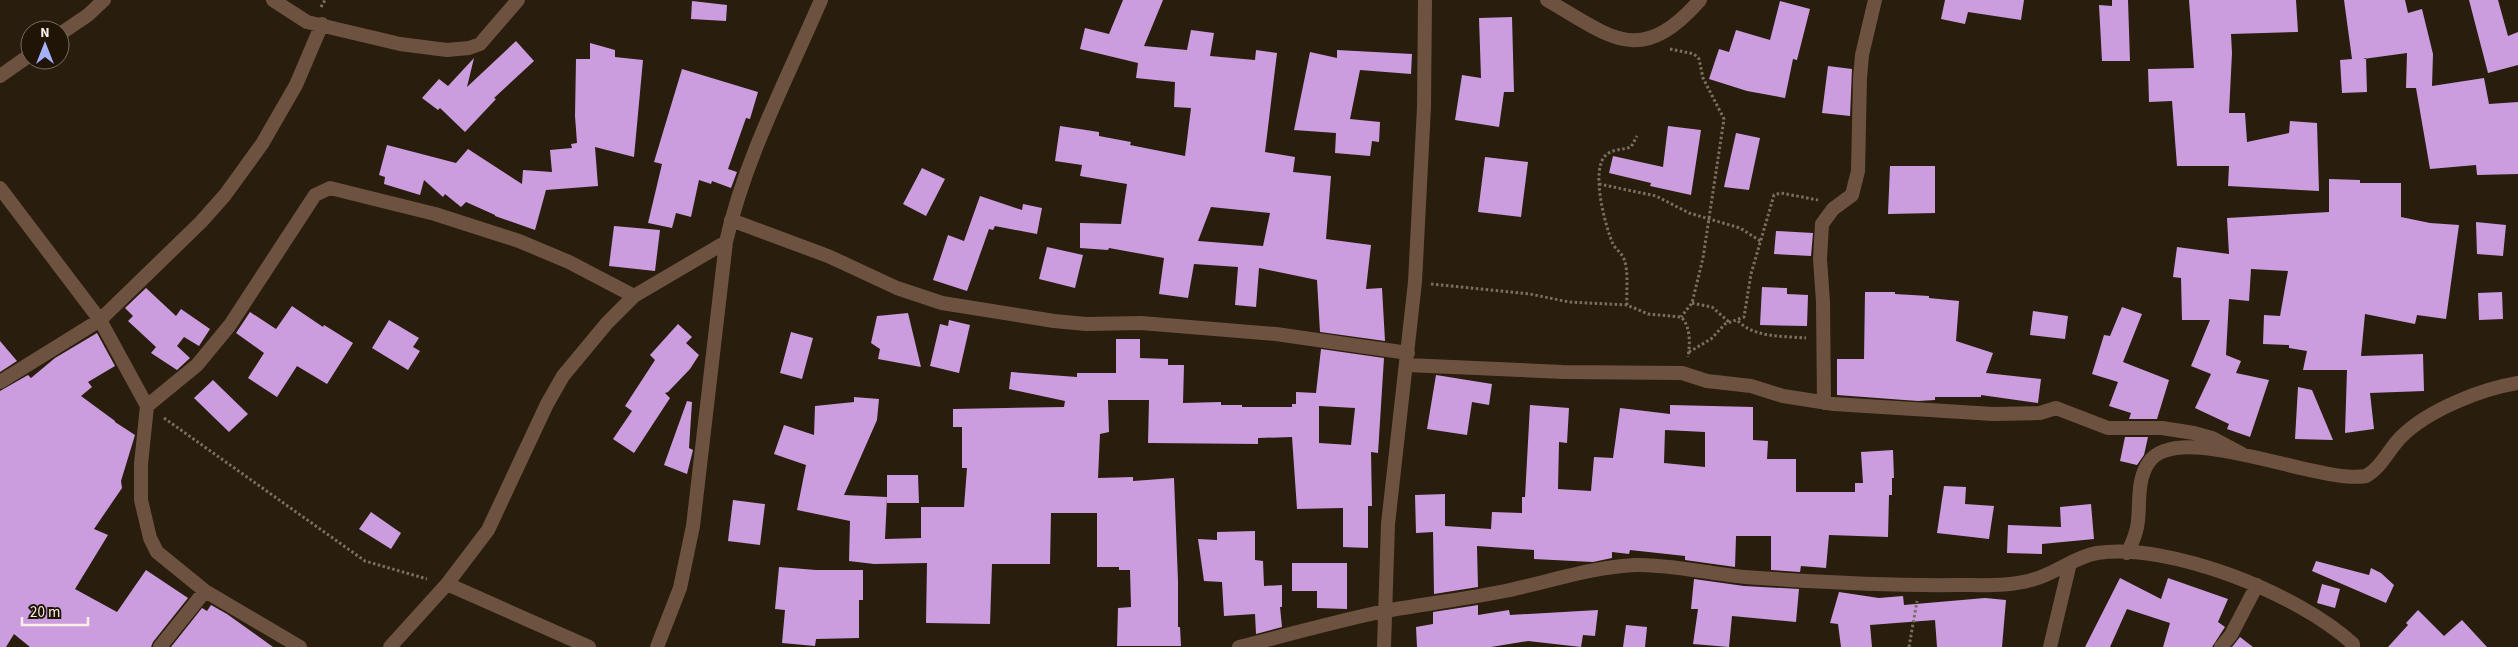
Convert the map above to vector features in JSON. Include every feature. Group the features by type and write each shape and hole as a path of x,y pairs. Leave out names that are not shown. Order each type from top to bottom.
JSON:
{"street":[{"path":"70,27 88,15 104,0"},
{"path":"273,0 307,22 322,24 400,44 438,50 455,50 480,44 518,0"},
{"path":"657,647 680,588 693,526 726,242 731,220 769,118 820,0"},
{"path":"1384,647 1388,524 1415,282 1424,107 1425,0"},
{"path":"1547,0 1620,40 1641,40 1671,28 1700,0"},
{"path":"1824,403 1824,339 1820,259 1822,224 1826,216 1852,195 1858,171 1862,56 1875,0"},
{"path":"0,382 100,320 201,222 236,180 262,144 296,85 322,24"},
{"path":"0,76 20,62"},
{"path":"0,188 100,320 147,406 142,464 142,500 150,538 157,552 205,591 300,647"},
{"path":"147,406 197,365 230,325 315,195 330,188 435,214 518,241 569,262 634,296"},
{"path":"731,220 828,256 897,288 942,303 1054,321 1086,324 1141,323 1276,334 1407,359 1546,371 1682,373 1707,381 1751,386 1771,393 1824,403 1993,414 2040,413 2056,408 2108,428 2162,428 2194,433 2212,438 2242,454"},
{"path":"390,647 447,584 488,530 547,404 563,376 606,323 634,296 726,242"},
{"path":"2127,553 2137,528 2139,492 2143,474 2149,462 2158,453 2173,447 2194,447 2242,454 2344,477 2366,476 2371,474 2402,435 2420,423 2464,397 2489,388 2518,383"},
{"path":"1239,647 1384,612 1490,594 1611,567 1639,565 1742,577 1920,586 2004,585 2042,577 2080,557 2099,553 2127,553 2186,562 2220,571 2257,585 2337,632 2353,644 2353,647"},
{"path":"2050,647 2070,563"},
{"path":"447,584 589,647"},
{"path":"2222,647 2231,635 2257,585"},
{"path":"160,647 205,591"}],"path":[{"path":"1641,40 1654,45 1694,54 1701,64 1703,78 1721,110 1723,128 1710,219 1692,303 1681,317"},
{"path":"1627,305 1624,257 1616,249 1612,239 1599,184 1600,163 1610,151 1631,147 1637,136"},
{"path":"1599,184 1643,192 1710,219 1740,228 1762,242"},
{"path":"1689,352 1703,345 1729,322 1738,321 1744,317 1750,274 1762,242 1771,202 1776,193 1812,200 1844,202"},
{"path":"1415,282 1507,292 1569,302 1627,305 1648,314 1681,317 1687,324 1689,352 1682,373"},
{"path":"1692,303 1712,307 1729,322"},
{"path":"1738,321 1746,328 1759,333 1824,339"},
{"path":"147,406 365,562 447,584"},
{"path":"1909,647 1920,586"}],"building":[{"path":"1123,0 1163,0 1144,46 1187,50 1191,30 1214,33 1210,56 1255,60 1256,50 1277,53 1265,152 1295,157 1293,172 1331,176 1326,239 1371,245 1366,289 1382,288 1385,341 1320,332 1317,280 1259,268 1256,307 1235,305 1238,267 1194,264 1188,298 1159,294 1164,258 1109,248 1108,250 1080,248 1080,223 1121,224 1127,184 1080,176 1082,165 1055,161 1060,126 1099,132 1099,136 1131,142 1130,145 1185,156 1191,108 1174,107 1175,82 1136,78 1138,63 1080,49 1085,28 1109,34","holes":["1211,207 1270,213 1263,246 1198,241"]},
{"path":"1945,0 2024,0 2021,20 1968,12 1965,24 1941,19"},
{"path":"2112,0 2128,0 2130,61 2102,61 2099,5 2112,6"},
{"path":"2189,0 2296,0 2298,32 2231,34 2229,113 2245,113 2247,142 2289,133 2290,121 2317,123 2319,191 2228,186 2229,166 2177,166 2172,101 2149,102 2148,69 2194,68"},
{"path":"2344,0 2405,0 2408,13 2422,9 2433,54 2432,86 2484,78 2489,104 2518,102 2518,174 2477,175 2476,165 2430,169 2416,88 2406,88 2407,53 2366,59 2367,92 2342,93 2340,60 2352,59"},
{"path":"2469,0 2498,0 2508,36 2518,32 2518,65 2488,73"},
{"path":"692,1 727,5 726,21 691,19"},
{"path":"1780,1 1810,9 1797,60 1793,59 1785,98 1747,91 1709,79 1719,49 1729,52 1736,30 1770,40"},
{"path":"1512,17 1514,92 1504,92 1499,127 1455,120 1462,75 1481,78 1479,18"},
{"path":"516,41 534,61 494,98 496,99 465,132 440,108 438,110 422,98 439,79 448,86 474,58 467,87"},
{"path":"590,43 615,50 615,57 643,60 634,157 595,147 598,186 546,190 535,230 495,216 466,202 461,207 445,194 443,197 424,180 420,195 384,184 385,177 379,175 387,145 456,163 468,149 522,184 523,170 552,172 550,150 572,148 571,144 577,143 575,116 576,59 590,59"},
{"path":"1337,50 1412,54 1411,74 1360,70 1350,119 1380,122 1379,142 1372,141 1370,156 1335,153 1336,133 1294,130 1310,52 1337,58"},
{"path":"1828,66 1852,69 1850,116 1822,113"},
{"path":"682,69 758,92 750,119 746,118 728,169 737,172 731,188 712,181 711,184 699,180 691,217 676,213 672,228 648,223 662,164 654,162"},
{"path":"1668,126 1701,130 1691,195 1650,186 1651,183 1609,173 1613,156 1663,167"},
{"path":"1736,133 1760,138 1749,190 1724,187"},
{"path":"1485,157 1528,162 1521,217 1478,212"},
{"path":"1890,166 1935,166 1935,213 1888,214"},
{"path":"922,168 945,179 926,216 903,204"},
{"path":"2329,179 2360,180 2360,183 2401,183 2401,217 2430,223 2459,225 2446,319 2417,315 2415,324 2365,314 2361,356 2423,354 2424,391 2370,393 2374,429 2345,433 2347,370 2303,370 2307,351 2289,348 2289,345 2263,344 2264,315 2280,316 2288,271 2251,269 2249,301 2229,299 2226,355 2241,361 2236,373 2269,380 2250,437 2227,429 2229,424 2195,408 2211,374 2191,366 2210,320 2182,320 2181,278 2173,277 2177,247 2229,254 2227,218 2329,212"},
{"path":"980,196 1022,210 1023,204 1042,208 1037,234 995,226 993,230 989,229 967,291 933,280 948,235 964,241"},
{"path":"2476,222 2506,225 2503,256 2477,254"},
{"path":"614,226 660,230 655,271 609,266"},
{"path":"1776,231 1813,233 1811,256 1774,254"},
{"path":"1047,247 1083,255 1075,288 1039,279"},
{"path":"1762,287 1787,288 1787,294 1808,295 1807,326 1760,325"},
{"path":"146,288 176,316 181,309 210,329 199,346 184,337 177,346 190,358 177,370 151,353 156,347 128,321 133,316 125,308"},
{"path":"1865,292 1895,292 1895,294 1929,296 1929,298 1959,301 1956,341 1993,353 1986,373 2041,379 2038,403 1981,395 1981,397 1935,397 1935,400 1918,401 1837,395 1837,359 1864,359"},
{"path":"2502,292 2503,319 2479,320 2478,293"},
{"path":"292,306 323,327 324,325 353,343 327,384 297,366 277,397 248,378 264,353 236,333 250,312 276,329"},
{"path":"2122,307 2142,314 2123,362 2169,380 2157,419 2129,419 2131,413 2109,406 2118,382 2092,374 2104,335 2110,336"},
{"path":"2033,311 2068,316 2065,339 2030,335"},
{"path":"908,313 921,367 878,359 880,349 871,343 877,316"},
{"path":"389,320 419,338 413,347 420,351 408,370 372,348"},
{"path":"949,320 970,325 959,373 930,366 940,324 948,326"},
{"path":"678,324 692,337 686,343 699,355 690,369 665,393 670,398 634,453 613,439 632,411 625,406 655,360 650,355"},
{"path":"791,332 813,338 802,379 780,373"},
{"path":"97,333 115,366 88,382 92,387 81,396 135,435 121,481 122,488 94,529 108,535 75,589 117,612 146,570 188,598 151,647 30,647 14,634 6,647 0,647 0,391 28,375 31,378 55,358"},
{"path":"1116,339 1140,339 1140,358 1168,359 1168,365 1184,365 1183,403 1221,402 1221,405 1242,405 1242,407 1292,407 1292,404 1296,404 1296,392 1316,393 1321,349 1384,358 1378,453 1371,452 1372,506 1368,506 1368,548 1343,547 1343,508 1297,509 1292,437 1258,438 1258,444 1148,443 1149,400 1108,400 1109,432 1100,434 1098,478 1133,477 1133,481 1174,478 1178,627 1180,627 1181,646 1117,646 1118,608 1131,607 1130,570 1119,570 1119,567 1097,567 1097,513 1051,513 1050,564 992,564 990,624 926,623 927,563 874,564 849,561 850,521 797,510 806,465 774,454 784,425 814,435 815,406 854,402 854,397 879,399 877,420 844,495 887,497 885,539 921,538 921,507 964,507 967,468 962,468 962,427 953,427 953,409 1064,407 1065,401 1009,389 1011,372 1077,377 1077,373 1116,373","holes":["1319,406 1355,408 1351,445 1319,443"]},
{"path":"0,341 17,361 0,372"},
{"path":"1436,375 1492,384 1489,405 1472,402 1467,435 1427,429"},
{"path":"213,380 248,414 229,432 194,398"},
{"path":"2298,387 2312,390 2333,440 2295,439"},
{"path":"687,401 692,402 689,448 693,450 687,474 664,465"},
{"path":"1530,405 1569,408 1567,443 1559,442 1558,489 1591,491 1594,457 1613,458 1620,408 1670,414 1670,405 1753,407 1753,440 1768,441 1767,459 1796,459 1796,492 1855,492 1855,483 1863,483 1861,452 1893,450 1894,478 1892,478 1892,495 1889,495 1888,537 1829,535 1826,568 1801,566 1800,572 1771,570 1771,536 1736,536 1735,567 1685,560 1685,556 1630,550 1629,554 1612,552 1612,558 1593,562 1534,559 1534,550 1477,546 1478,587 1434,594 1433,532 1416,533 1415,495 1445,494 1445,526 1491,529 1492,512 1522,513 1522,497 1525,497","holes":["1665,430 1705,432 1705,467 1664,463"]},
{"path":"2125,437 2148,437 2144,455 2137,465 2120,461"},
{"path":"887,475 918,475 919,503 887,503"},
{"path":"1944,486 1966,487 1965,504 1994,506 1989,539 1937,533"},
{"path":"733,500 765,504 760,545 728,541"},
{"path":"2091,504 2094,539 2042,544 2042,554 2007,553 2008,525 2061,527 2060,507"},
{"path":"371,512 401,533 391,549 359,529"},
{"path":"1255,531 1255,560 1263,561 1264,586 1282,585 1282,607 1280,607 1282,627 1256,634 1255,614 1224,616 1222,582 1204,581 1198,539 1217,540 1217,532"},
{"path":"2316,561 2369,575 2371,568 2381,573 2394,585 2386,603 2312,571"},
{"path":"1292,563 1347,563 1347,609 1317,608 1317,591 1292,591"},
{"path":"779,567 816,570 863,570 863,600 859,600 859,638 816,639 815,646 782,643 785,610 775,609"},
{"path":"2120,578 2161,599 2168,578 2228,599 2218,622 2225,627 2212,647 2163,647 2170,623 2127,609 2110,647 2085,647"},
{"path":"1694,579 1744,586 1799,589 1796,622 1732,616 1729,647 1693,644 1698,609 1691,609"},
{"path":"2322,584 2340,589 2335,608 2317,603"},
{"path":"1839,592 1879,598 1903,596 1904,605 1985,598 2006,600 2002,647 1937,647 1935,620 1870,625 1872,647 1841,647 1838,624 1830,623"},
{"path":"211,605 227,614 273,647 171,647 202,608 207,611"},
{"path":"1478,605 1478,615 1509,610 1510,615 1598,610 1595,636 1583,635 1581,647 1528,641 1491,647 1417,647 1416,627 1433,624 1433,612"},
{"path":"2418,610 2444,636 2462,620 2487,647 2388,647 2408,625 2406,623"},
{"path":"1626,625 1647,627 1645,647 1623,647"},
{"path":"2240,637 2253,647 2232,647"}]}
